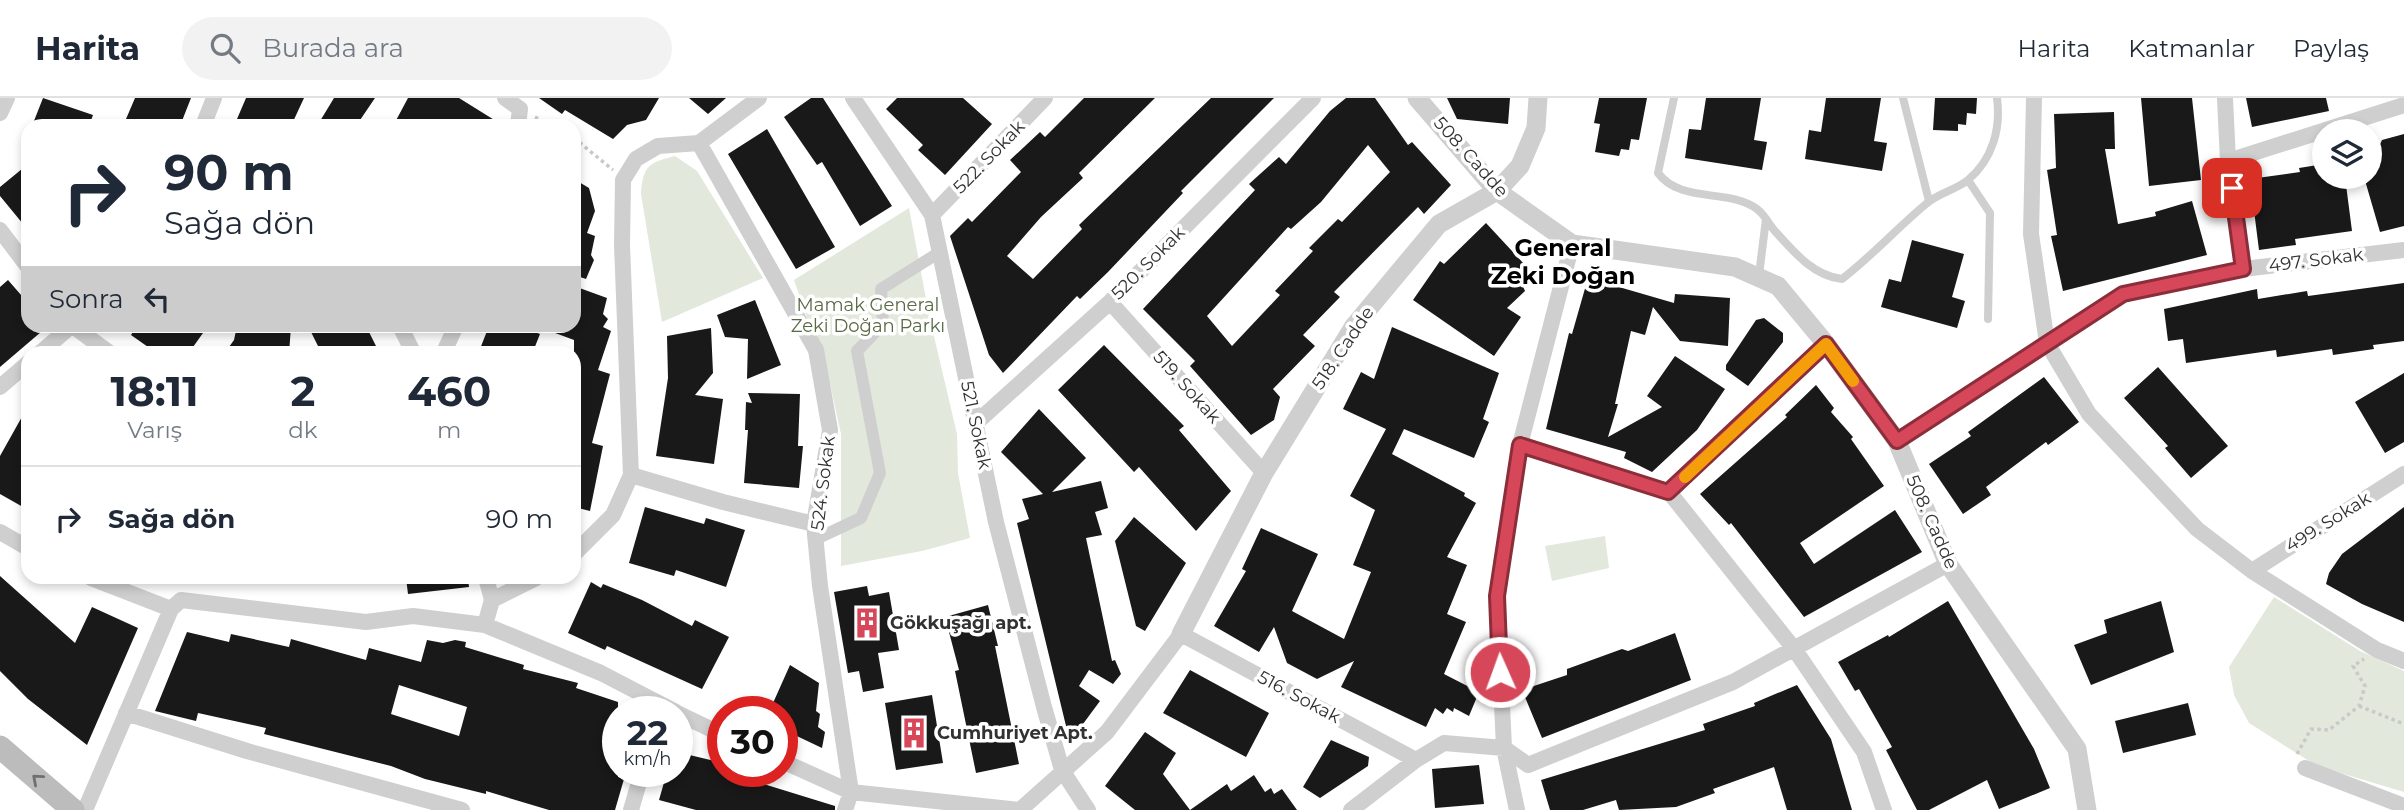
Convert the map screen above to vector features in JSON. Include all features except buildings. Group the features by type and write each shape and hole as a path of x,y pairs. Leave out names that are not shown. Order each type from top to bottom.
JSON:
{"main road":[{"path":"0,747 73,810"}],"street":[{"path":"0,114 7,98"},
{"path":"206,119 214,98"},
{"path":"505,98 520,109 519,119"},
{"path":"581,547 612,515 631,475 622,245 623,180 636,159 658,146 699,143 759,98"},
{"name":"521. Sokak","path":"853,98 932,215 996,522 1062,770 1088,810"},
{"name":"522. Sokak","path":"932,215 1045,98"},
{"name":"520. Sokak","path":"976,423 1110,302 1313,98"},
{"name":"508. Cadde","path":"1418,98 1497,191 1572,244 1735,267 1778,286 1826,344 1897,441 1948,564 2077,749 2088,810"},
{"name":"518. Cadde","path":"1181,634 1264,473 1354,326 1439,224 1497,191 1520,166 1536,128 1538,98"},
{"path":"2034,98 2031,234 2047,343 2089,414 2197,529 2252,571 2377,650 2404,661"},
{"path":"2225,98 2228,160 2243,269"},
{"path":"2228,160 2404,105"},
{"name":"524. Sokak","path":"699,143 816,350 830,430 815,531 820,586 851,792 845,810"},
{"path":"0,230 21,258"},
{"path":"1517,810 1504,748 1497,596 1520,445 1572,244"},
{"name":"497. Sokak","path":"1897,441 2123,294 2243,269 2404,250"},
{"path":"631,475 815,531 861,518 880,473 857,351 883,324 881,289 940,251"},
{"name":"519. Sokak","path":"1110,302 1264,473"},
{"path":"48,346 64,333"},
{"path":"82,333 100,346"},
{"path":"1668,492 1826,344"},
{"path":"0,387 21,369"},
{"path":"1520,445 1668,492 1795,650 1864,752 1884,810"},
{"name":"499. Sokak","path":"2252,571 2404,474"},
{"path":"0,532 21,544"},
{"path":"1351,810 1416,760 1444,743 1504,748 1528,765 1733,682 1948,564"},
{"path":"106,584 171,609"},
{"path":"485,625 492,600 488,584"},
{"path":"492,600 524,584"},
{"path":"85,810 171,609 181,600 366,622 413,616 485,625 601,673 640,696"},
{"path":"798,768 851,792 1020,810 1107,732 1181,634"},
{"name":"516. Sokak","path":"1181,634 1416,760"},
{"path":"126,713 247,751 462,810"},
{"path":"2305,768 2383,804 2404,806"},
{"path":"631,810 638,787"}],"lane":[{"path":"1674,98 1658,173 1664,181 1700,195 1744,203 1758,209 1804,262 1826,277 1842,279 1929,201 1968,180 1985,160 1997,137 2000,119 1997,98"},
{"path":"1903,98 1929,201"},
{"path":"1968,180 1990,213 1988,319"},
{"path":"1759,277 1766,219"}],"path":[{"path":"581,144 623,180"},
{"path":"2305,768 2295,756 2311,729 2329,730 2360,706 2365,686 2353,666 2377,650"},
{"path":"2360,706 2404,724"}],"green space":[{"path":"675,156 697,171 763,278 662,322 641,194 649,167 653,163"},
{"name":"Mamak General Zeki Doğan Parkı","path":"909,208 929,315 957,434 958,473 970,538 922,551 841,566 841,434 830,384 794,280"},
{"path":"1605,536 1609,568 1552,581 1545,546"},
{"path":"2274,597 2360,651 2404,671 2404,792 2317,766 2249,723 2234,695 2229,667"}],"slow traffic":[{"path":"1685,477 1826,344 1853,381"}],"place":[{"name":"Gökkuşağı apt.","path":"867,623"},
{"name":"Cumhuriyet Apt.","path":"914,733"}],"district":[{"name":"General Zeki Doğan","path":"1563,261"}],"route":[{"path":"1500,672 1497,596 1520,445 1668,492 1826,344 1897,441 2123,294 2243,269 2232,188"}]}
